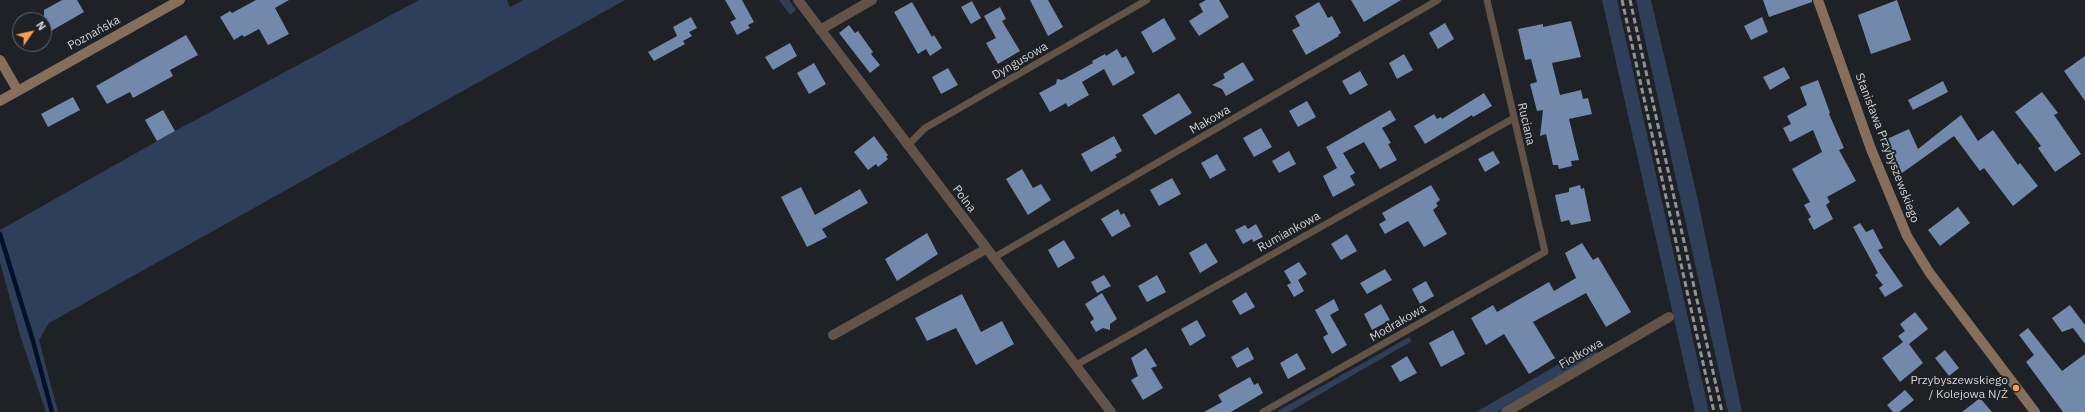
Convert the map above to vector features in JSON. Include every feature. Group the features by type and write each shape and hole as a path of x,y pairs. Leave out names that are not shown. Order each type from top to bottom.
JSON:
{"street":[{"name":"Poznańska","path":"0,101 180,0"},
{"name":"Polna","path":"798,0 907,146 1111,412"},
{"path":"820,30 872,0"},
{"name":"Stanisława Przybyszewskiego","path":"1818,0 1874,156 1907,236 1929,272 2035,412"},
{"path":"0,60 18,91"},
{"path":"833,335 986,249"},
{"name":"Fiołkowa","path":"1506,412 1669,317"}],"lane":[{"name":"Dyngusowa","path":"907,146 925,128 1147,0"},
{"name":"Makowa","path":"993,258 1438,0"},
{"name":"Ruciana","path":"1488,0 1544,252"},
{"name":"Rumiankowa","path":"1076,365 1514,118"},
{"name":"Modrakowa","path":"1263,412 1544,252"}],"shaded area":[{"path":"419,0 507,0 510,7 523,0 625,0 49,323 39,340 58,412 46,412 20,335 0,262 0,230 175,131"},
{"path":"779,0 789,0 796,10 790,15"},
{"path":"1602,0 1617,0 1709,412 1695,412"},
{"path":"1636,0 1651,0 1697,196 1742,412 1728,412"},
{"path":"1409,337 1412,341 1289,412 1276,412"},
{"path":"1597,342 1597,354 1497,412 1476,412"}],"building":[{"path":"62,0 77,0 84,12 52,30 52,12 44,12 44,10"},
{"path":"256,0 289,0 275,8 289,34 268,45 259,29 244,37 242,35 234,40 220,17 230,11 232,13"},
{"path":"725,0 742,0 754,22 748,25 750,28 737,35 730,22 736,19"},
{"path":"1030,0 1048,0 1063,27 1048,36"},
{"path":"1206,0 1219,0 1229,17 1199,36 1189,21 1203,12 1199,4"},
{"path":"1351,0 1401,0 1364,22"},
{"path":"1763,0 1812,0 1812,2 1769,17"},
{"path":"1897,0 1911,40 1871,54 1858,15"},
{"path":"972,1 981,18 971,24 961,7"},
{"path":"912,2 932,37 934,35 942,48 930,56 926,49 918,54 894,12"},
{"path":"1319,2 1328,18 1332,16 1341,33 1338,35 1339,36 1306,55 1292,30 1300,26 1295,16"},
{"path":"1000,7 1006,19 1002,21 1020,51 998,64 986,43 996,38 984,16"},
{"path":"691,17 697,28 689,32 692,36 683,41 685,44 654,61 648,52 677,36 673,27"},
{"path":"1762,17 1768,32 1751,40 1744,26"},
{"path":"1164,18 1176,39 1153,53 1141,32"},
{"path":"1571,21 1581,57 1552,63 1560,95 1581,90 1583,99 1588,98 1592,114 1569,119 1579,160 1571,161 1572,166 1559,169 1558,165 1553,165 1546,134 1540,136 1543,110 1537,111 1530,84 1537,82 1531,59 1525,60 1518,29 1543,24 1543,27"},
{"path":"1445,23 1454,39 1438,49 1429,33"},
{"path":"849,25 855,33 858,31 873,52 871,54 880,65 870,73 839,33"},
{"path":"186,35 198,55 170,70 173,76 133,98 130,92 107,104 96,86"},
{"path":"790,43 797,56 773,70 765,57"},
{"path":"1117,49 1122,58 1126,56 1135,73 1113,86 1104,69 1082,82 1089,95 1068,107 1066,103 1050,112 1039,93 1056,84 1057,79 1062,80 1093,63 1092,61 1105,54 1106,56"},
{"path":"1404,54 1413,70 1397,79 1389,63"},
{"path":"2085,56 2085,101 2064,71"},
{"path":"1243,62 1254,80 1226,96 1222,89 1212,85 1225,78 1223,74"},
{"path":"814,63 826,84 809,94 797,73"},
{"path":"1784,67 1790,78 1770,90 1763,77"},
{"path":"948,68 958,85 941,94 932,77"},
{"path":"1360,71 1368,85 1350,95 1342,81"},
{"path":"1818,80 1830,113 1829,114 1844,148 1839,150 1856,181 1827,197 1830,202 1826,205 1833,219 1814,230 1808,219 1811,217 1804,205 1810,202 1792,169 1822,152 1813,130 1790,142 1783,128 1791,124 1787,116 1807,105 1800,87"},
{"path":"1943,81 1948,92 1913,110 1908,100"},
{"path":"2042,92 2058,113 2054,115 2081,154 2055,172 2038,148 2041,146 2015,112"},
{"path":"1179,93 1192,113 1155,135 1142,115"},
{"path":"1484,93 1492,106 1473,117 1472,115 1425,144 1414,126 1434,114 1437,119 1441,117 1442,119"},
{"path":"73,97 80,110 48,127 41,114"},
{"path":"1307,101 1316,117 1298,127 1289,111"},
{"path":"163,110 175,131 157,141 145,120"},
{"path":"1390,110 1396,120 1382,128 1391,143 1388,144 1397,160 1380,169 1364,142 1343,153 1355,173 1350,176 1355,185 1333,197 1323,176 1337,168 1326,147"},
{"path":"1961,115 1978,141 1993,130 2018,165 2020,163 2038,186 2013,206 1984,168 1980,171 1954,136 1902,173 1897,166 1898,165 1887,139 1909,129 1918,149"},
{"path":"1261,128 1272,147 1254,157 1243,138"},
{"path":"874,136 888,155 886,157 888,159 878,167 876,164 868,170 854,152"},
{"path":"1114,136 1122,151 1115,155 1117,157 1091,172 1081,154"},
{"path":"1289,151 1296,164 1279,173 1272,161"},
{"path":"1493,151 1500,163 1485,172 1478,159"},
{"path":"1217,154 1226,170 1210,179 1201,163"},
{"path":"1022,169 1033,188 1041,184 1051,200 1028,215 1006,179"},
{"path":"1172,178 1181,194 1159,206 1150,190"},
{"path":"1431,185 1440,200 1436,203 1438,206 1433,210 1447,234 1424,247 1408,221 1385,234 1379,224 1386,220 1382,213"},
{"path":"1580,185 1581,189 1584,188 1591,221 1571,225 1569,220 1561,222 1555,195 1569,192 1569,188"},
{"path":"801,187 815,215 860,189 868,203 822,229 827,237 807,247 781,197"},
{"path":"1958,207 1970,223 1940,246 1928,230"},
{"path":"1118,209 1121,215 1124,213 1131,226 1112,237 1101,219"},
{"path":"1860,223 1866,232 1873,229 1883,248 1878,250 1903,286 1885,297 1879,288 1883,285 1875,275 1878,273 1853,227"},
{"path":"1256,224 1263,237 1253,242 1252,239 1243,244 1235,230 1245,225 1248,229"},
{"path":"927,233 938,254 897,281 885,259"},
{"path":"1347,234 1357,251 1341,260 1331,244"},
{"path":"1064,240 1075,258 1058,268 1048,250"},
{"path":"1206,243 1218,262 1200,273 1189,253"},
{"path":"1582,243 1593,260 1598,257 1631,312 1606,327 1586,293 1533,322 1555,358 1529,374 1504,334 1486,345 1471,318 1493,305 1497,312 1549,282 1554,291 1576,278 1565,253"},
{"path":"1299,262 1307,274 1298,280 1304,291 1294,297 1287,285 1291,283 1284,271"},
{"path":"1385,269 1392,280 1367,294 1360,283"},
{"path":"1104,275 1111,286 1097,293 1091,282"},
{"path":"1157,275 1166,292 1147,302 1138,286"},
{"path":"1426,281 1434,296 1420,304 1412,289"},
{"path":"1246,292 1255,307 1240,315 1232,301"},
{"path":"1102,293 1117,319 1110,324 1110,330 1103,328 1096,332 1090,322 1094,319 1085,304"},
{"path":"962,294 981,332 1002,321 1014,344 976,365 956,328 927,341 915,318"},
{"path":"1334,299 1339,310 1330,315 1347,345 1332,354 1323,337 1328,334 1315,310"},
{"path":"1381,304 1390,320 1372,330 1364,314"},
{"path":"2070,305 2085,325 2085,344 2073,328 2062,332 2052,318"},
{"path":"1915,312 1928,329 1909,344 1923,363 1900,382 1882,358 1903,342 1898,336 1905,331 1900,324"},
{"path":"1197,320 1206,336 1190,346 1181,329"},
{"path":"2028,328 2062,371 2085,354 2085,412 2063,412 2026,362 2034,355 2019,335"},
{"path":"1453,330 1465,354 1441,367 1429,343"},
{"path":"1248,347 1254,359 1237,368 1231,357"},
{"path":"1146,348 1157,366 1151,368 1163,388 1143,400 1131,380 1138,376 1131,358"},
{"path":"1945,350 1959,368 1949,376 1935,358"},
{"path":"1297,353 1306,369 1288,379 1280,363"},
{"path":"1407,356 1417,373 1400,382 1391,366"},
{"path":"1250,377 1254,385 1258,383 1263,393 1231,412 1204,412 1222,402 1218,395"},
{"path":"1905,390 1914,400 1899,412 1893,412 1887,405"},
{"path":"1980,398 1992,412 1962,412"}],"waterway":[{"path":"0,234 33,341 52,412"}],"railway":[{"path":"1622,0 1714,412"},
{"path":"1630,0 1722,412"}],"place":[{"name":"Przybyszewskiego / Kolejowa N/Ż","path":"2016,388"}]}
